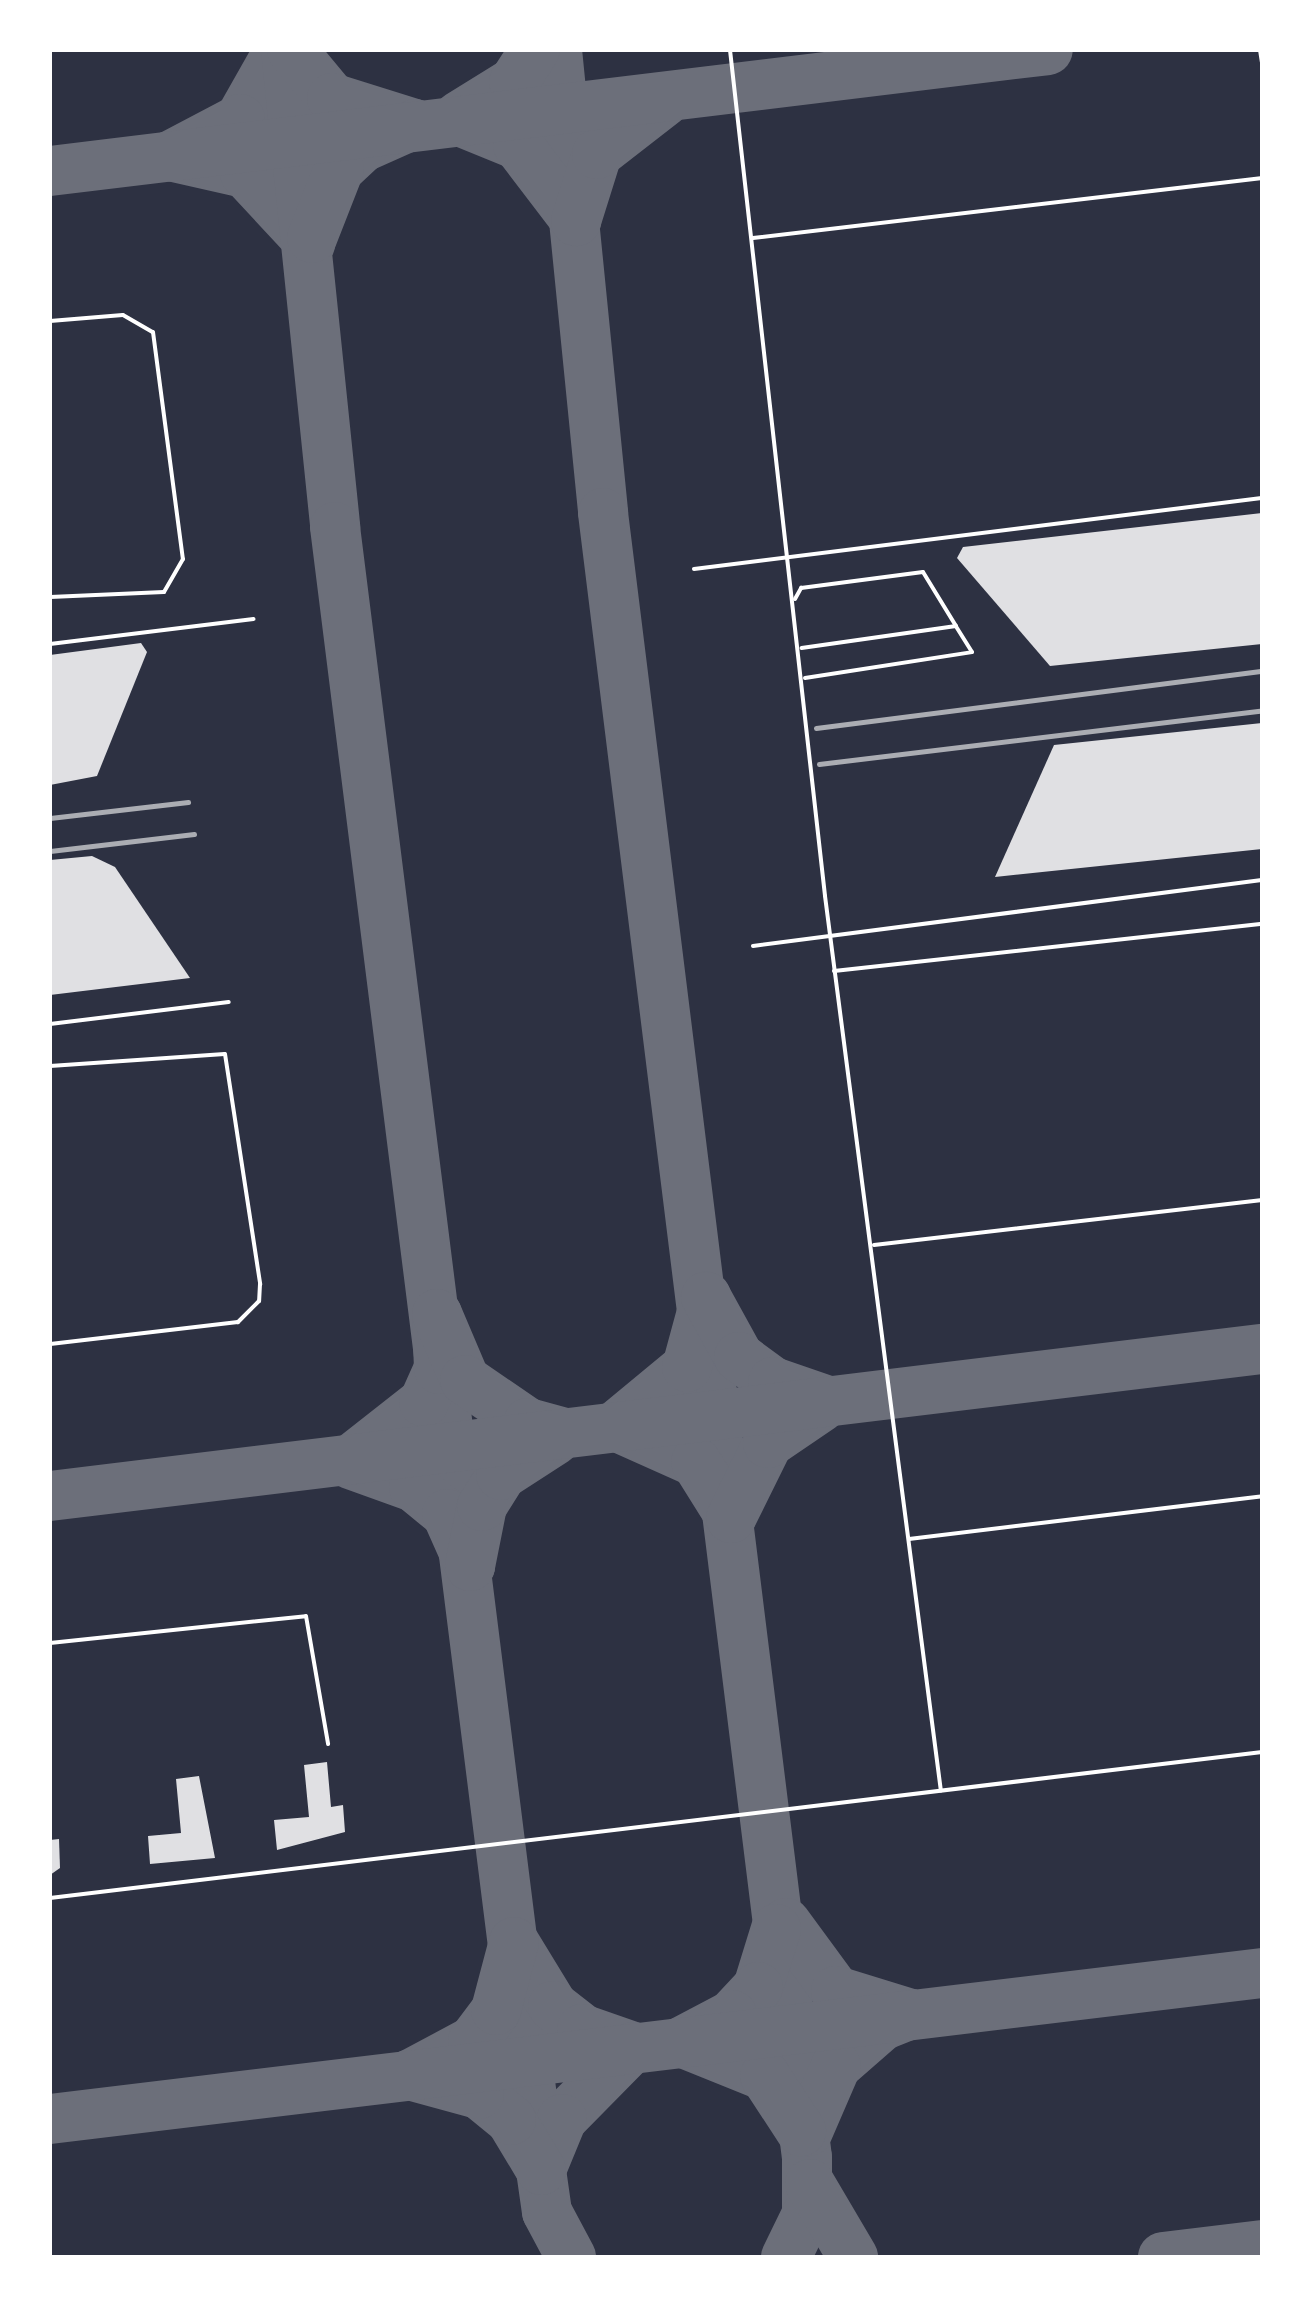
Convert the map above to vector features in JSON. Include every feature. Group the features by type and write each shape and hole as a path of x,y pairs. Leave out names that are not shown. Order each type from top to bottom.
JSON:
{"lane":[{"path":"730,50 820,788 825,896 834,971 874,1245 941,1791"},
{"path":"1260,50 1262,62"},
{"path":"753,238 1262,178"},
{"path":"50,321 124,315 153,332 183,558 164,592 50,596"},
{"path":"694,569 1262,498"},
{"path":"795,599 802,588 923,572 972,652 806,678"},
{"path":"50,644 253,619"},
{"path":"802,648 956,626"},
{"path":"753,946 1262,880"},
{"path":"834,971 1262,924"},
{"path":"50,1024 228,1002"},
{"path":"50,1066 225,1054 260,1284 259,1301 238,1322 50,1344"},
{"path":"874,1245 1262,1200"},
{"path":"909,1540 1262,1496"},
{"path":"50,1644 306,1616 328,1744"},
{"path":"50,1898 1262,1752"}],"building":[{"path":"1262,513 1262,644 1050,666 957,558 963,547"},
{"path":"141,643 147,652 97,776 50,785 50,655"},
{"path":"1262,723 1262,849 995,877 1054,745"},
{"path":"92,856 115,867 190,978 50,995 50,860"},
{"path":"327,1762 331,1807 343,1805 345,1832 277,1850 274,1820 309,1817 304,1765"},
{"path":"199,1776 215,1858 150,1864 148,1836 181,1833 176,1779"},
{"path":"59,1839 60,1868 50,1875 50,1840"}],"taxiway":[{"path":"279,50 240,119 170,156 245,173 310,243"},
{"path":"286,50 335,527 541,2170 547,2212 571,2257"},
{"path":"292,50 332,98 415,124 363,147 339,169 312,238"},
{"path":"459,116 514,82 535,50"},
{"path":"557,50 603,513 807,2157 807,2214 786,2257"},
{"path":"50,171 1048,50"},
{"path":"462,122 518,145 576,221 597,154 665,101"},
{"path":"618,1424 687,1367 706,1297 739,1357 773,1382 826,1400"},
{"path":"354,1457 424,1402 439,1369 437,1314 465,1380 528,1423 562,1432"},
{"path":"50,1496 1262,1349"},
{"path":"624,1430 696,1462 731,1518 768,1443 821,1407"},
{"path":"350,1464 414,1487 447,1514 470,1566 482,1506 501,1475 555,1440"},
{"path":"786,1923 836,1991 911,2014 882,2026 836,2066 808,2131"},
{"path":"776,1929 758,1987 732,2015 681,2042 765,2076 801,2131"},
{"path":"514,1942 553,2006 582,2029 633,2047 562,2119 541,2170 511,2120 479,2094 409,2075 473,2041 496,2010 514,1942"},
{"path":"50,2119 1262,1973"},
{"path":"810,2184 853,2257"},
{"path":"1163,2257 1262,2245"}],"railway":[{"path":"816,728 1262,671"},
{"path":"819,764 1262,710"},
{"path":"50,818 188,802"},
{"path":"50,851 194,834"}]}
